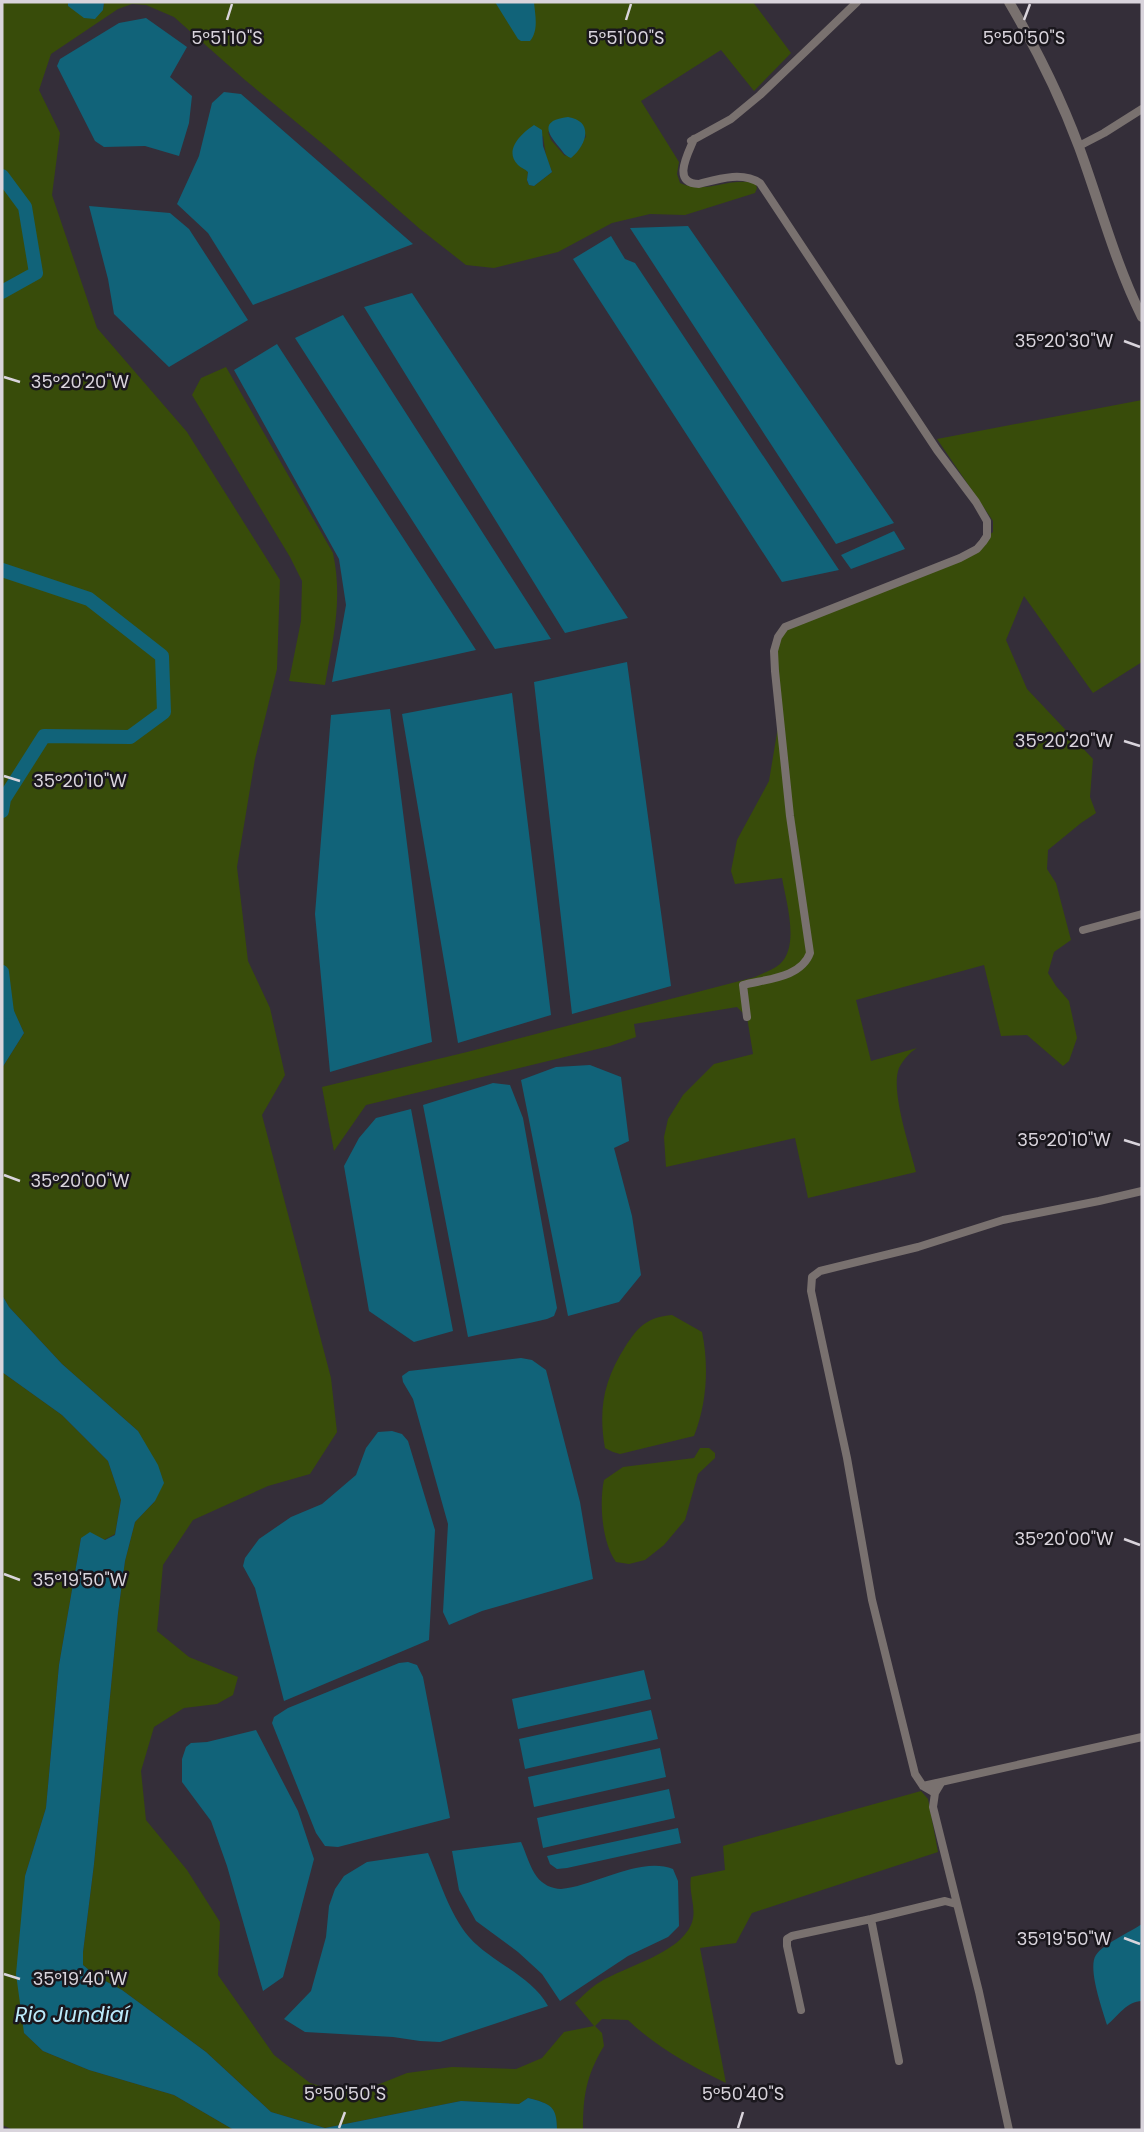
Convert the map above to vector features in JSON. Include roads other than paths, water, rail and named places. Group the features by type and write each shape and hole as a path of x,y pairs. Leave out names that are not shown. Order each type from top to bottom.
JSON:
{"street":[{"path":"747,1017 743,985 790,974 806,962 810,953 790,816 777,693 774,652 778,637 785,627 960,558 977,549 988,536 989,530 976,502 937,450 760,183 742,177 721,178 699,184 687,181 683,174 690,141 731,119 857,2"},
{"path":"1009,2 1040,55 1079,146 1098,205 1139,301 1142,317"},
{"path":"1079,146 1142,109"},
{"path":"1083,930 1142,914"},
{"path":"935,1793 923,1786 915,1774 872,1600 811,1291 812,1277 820,1270 918,1247 1003,1220 1142,1191"},
{"path":"923,1786 1142,1737"},
{"path":"941,1783 935,1793 933,1807 979,1992 1009,2130"},
{"path":"945,1900 952,1886"},
{"path":"800,2010 787,1939 945,1900 956,1904"},
{"path":"871,1919 899,2061"}],"water":[{"path":"68,2 104,2 103,10 95,19 84,18 68,6"},
{"path":"495,2 534,2 535,27 530,41 518,39"},
{"path":"146,18 187,47 170,77 192,96 189,123 179,156 145,146 104,147 95,141 57,66 60,59 119,23"},
{"path":"224,92 241,94 413,244 253,305 208,233 177,204 199,156 212,103"},
{"path":"560,118 576,119 585,128 581,147 571,158 564,154 554,141 548,127"},
{"path":"534,125 542,130 543,146 552,172 534,186 529,185 528,172 518,165 512,154 516,142"},
{"path":"89,206 170,213 189,229 248,320 169,367 114,314"},
{"path":"688,226 894,523 836,544 630,228"},
{"path":"611,236 625,259 635,263 839,570 782,582 573,259"},
{"path":"412,293 628,618 565,633 364,307"},
{"path":"343,315 551,639 495,649 295,338"},
{"path":"277,344 476,650 332,682 346,605 339,559 234,370"},
{"path":"894,531 905,549 851,569 841,555"},
{"path":"627,662 671,986 572,1014 534,682"},
{"path":"512,693 551,1015 458,1043 402,714"},
{"path":"390,709 432,1042 330,1072 315,914 331,715"},
{"path":"6,993 24,1033 2,1068 2,1027"},
{"path":"590,1065 621,1077 629,1141 614,1148 632,1216 641,1275 619,1302 568,1316 521,1080 556,1067"},
{"path":"493,1083 510,1085 523,1118 557,1308 554,1316 547,1319 468,1337 423,1105"},
{"path":"411,1109 453,1331 414,1342 369,1311 344,1166 359,1138 376,1118"},
{"name":"Rio Jundiaí","path":"2,1295 9,1307 62,1364 138,1431 158,1465 164,1483 155,1501 135,1522 125,1561 83,1965 96,1976 122,1990 206,2052 271,2112 325,2128 461,2101 519,2104 528,2098 551,2107 556,2116 557,2130 234,2130 174,2095 89,2070 43,2051 24,2033 16,1974 25,1876 46,1808 59,1665 81,1538 90,1532 105,1540 115,1535 121,1500 108,1461 62,1415 2,1372"},
{"path":"521,1358 532,1360 546,1370 580,1502 593,1579 482,1611 449,1625 443,1612 448,1524 413,1399 402,1376 409,1371"},
{"path":"392,1431 402,1434 408,1441 435,1530 429,1640 284,1701 255,1588 243,1566 245,1558 259,1539 291,1517 322,1504 356,1475 366,1448 378,1432"},
{"path":"399,1663 417,1665 423,1677 450,1818 338,1847 325,1846 316,1833 272,1723 274,1717 288,1708"},
{"path":"644,1670 651,1699 518,1729 512,1699"},
{"path":"651,1710 658,1739 525,1769 519,1739"},
{"path":"256,1730 298,1811 314,1859 283,1977 263,1991 227,1866 211,1821 182,1782 182,1759 186,1747 191,1743 207,1742"},
{"path":"660,1748 666,1777 534,1807 528,1777"},
{"path":"669,1789 675,1818 543,1848 537,1818"},
{"path":"678,1828 681,1843 567,1868 557,1869 550,1864 547,1856"},
{"path":"521,1842 537,1877 544,1884 558,1889 574,1887 646,1866 673,1869 678,1881 679,1926 668,1937 628,1956 560,2001 542,1974 518,1952 476,1921 459,1890 452,1851"},
{"path":"428,1853 450,1907 469,1937 522,1977 541,1995 548,2006 440,2042 305,2032 284,2019 311,1991 326,1937 329,1906 335,1889 344,1876 367,1862"},
{"path":"1142,1924 1142,2001 1127,2006 1107,2025 1093,1969 1096,1955 1117,1938"}],"waterway":[{"name":"Rio Jundiaí","path":"2,176 25,207 36,273 2,292"},
{"name":"Rio Jundiaí","path":"2,570 89,599 162,656 164,712 130,737 44,736 4,799 2,811"},
{"name":"Rio Jundiaí","path":"2,972 7,1012"}]}
